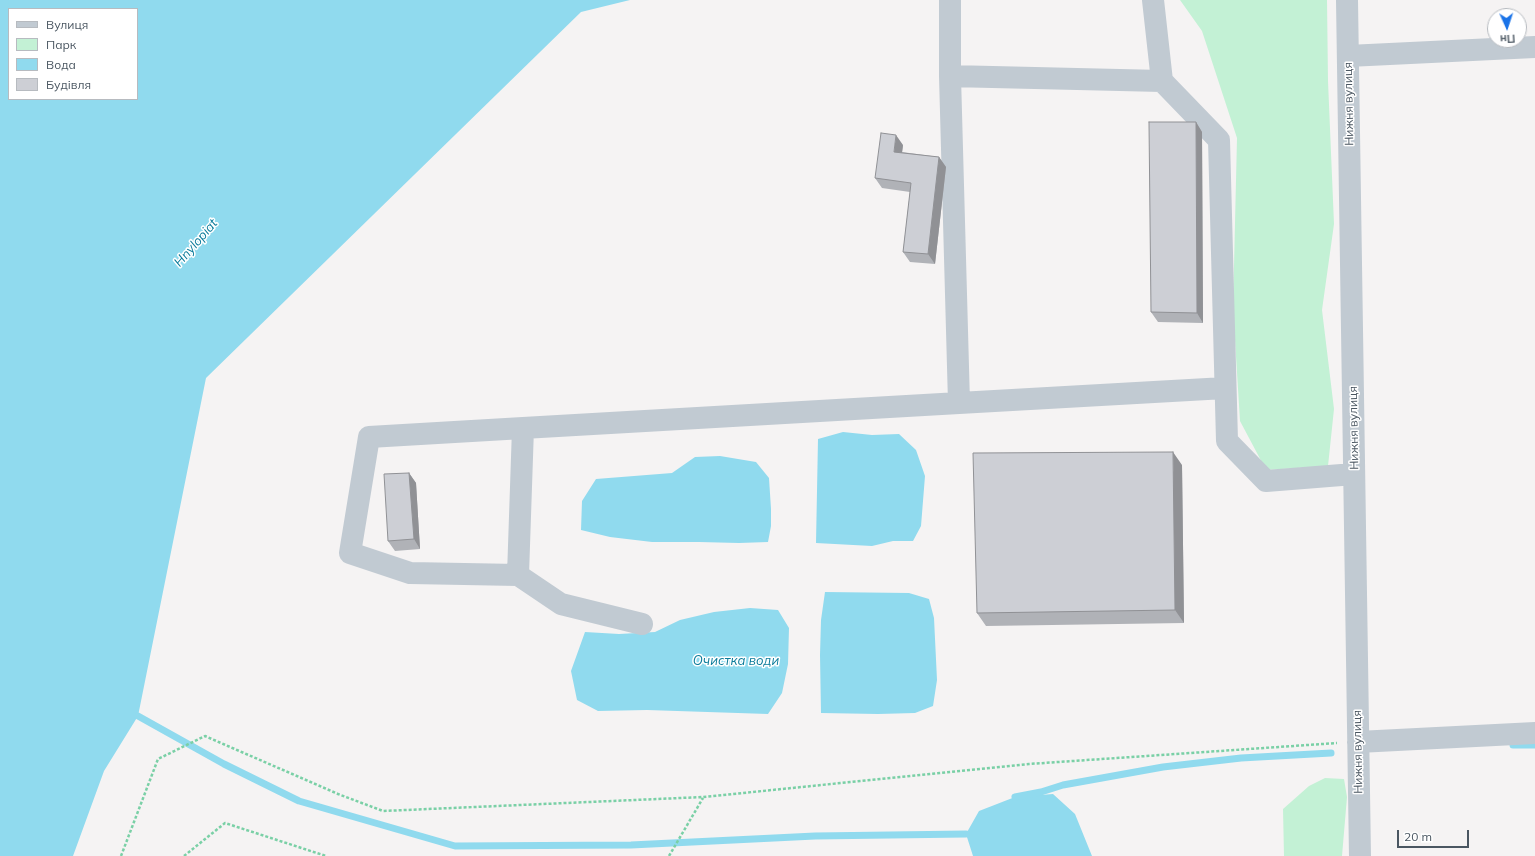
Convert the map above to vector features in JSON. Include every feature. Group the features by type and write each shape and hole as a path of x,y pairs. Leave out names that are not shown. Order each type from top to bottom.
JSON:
{"street":[{"path":"950,0 950,76 959,403"},
{"path":"1153,0 1162,81 1219,140 1227,441 1266,481 1354,474"},
{"name":"Нижня вулиця","path":"1347,0 1360,856"},
{"path":"1348,56 1535,47"},
{"path":"950,76 1162,81"},
{"path":"642,624 561,604 518,575 410,573 350,553 369,437 1225,388"},
{"path":"518,575 522,428"},
{"path":"1358,742 1535,733"}],"path":[{"path":"121,856 158,759 205,736 338,794 383,811 703,797 1029,764 1358,742"},
{"path":"669,856 703,797"},
{"path":"184,856 225,823 326,856"}],"green space":[{"path":"1180,0 1327,0 1328,81 1334,224 1322,310 1334,409 1328,466 1266,470 1240,421 1233,308 1237,138 1202,31"},
{"path":"1325,778 1344,779 1347,797 1342,856 1284,856 1283,809 1309,786"}],"water":[{"name":"Hnylopiat","path":"0,0 630,0 581,12 206,378 138,716 104,771 73,856 0,856"},
{"path":"843,432 872,435 899,434 916,450 925,476 921,526 913,541 893,541 872,546 816,543 818,439"},
{"path":"720,456 756,462 769,478 771,526 768,542 652,542 610,537 581,530 582,501 596,479 672,473 695,457"},
{"path":"825,592 909,593 929,599 934,618 937,680 933,706 915,713 821,713 821,620"},
{"name":"Очистка води","path":"750,608 778,610 789,628 788,664 782,693 768,714 647,710 598,711 577,700 571,671 585,632 619,634 655,632 680,620 714,612"},
{"path":"1053,794 1075,814 1092,856 973,856 966,834 979,811 1015,797"}],"building":[{"path":"1149,122 1196,122 1197,313 1151,312"},
{"path":"881,133 896,135 894,152 939,157 928,254 903,252 911,183 875,178"},
{"path":"1173,452 1175,610 977,613 973,453"},
{"path":"409,473 414,539 388,541 384,474"}],"waterway":[{"path":"138,716 224,764 299,801 455,846 631,845 815,836 966,834"},
{"path":"1513,745 1535,745"},
{"path":"1015,797 1041,792 1063,785 1163,767 1241,758 1331,753"}]}
